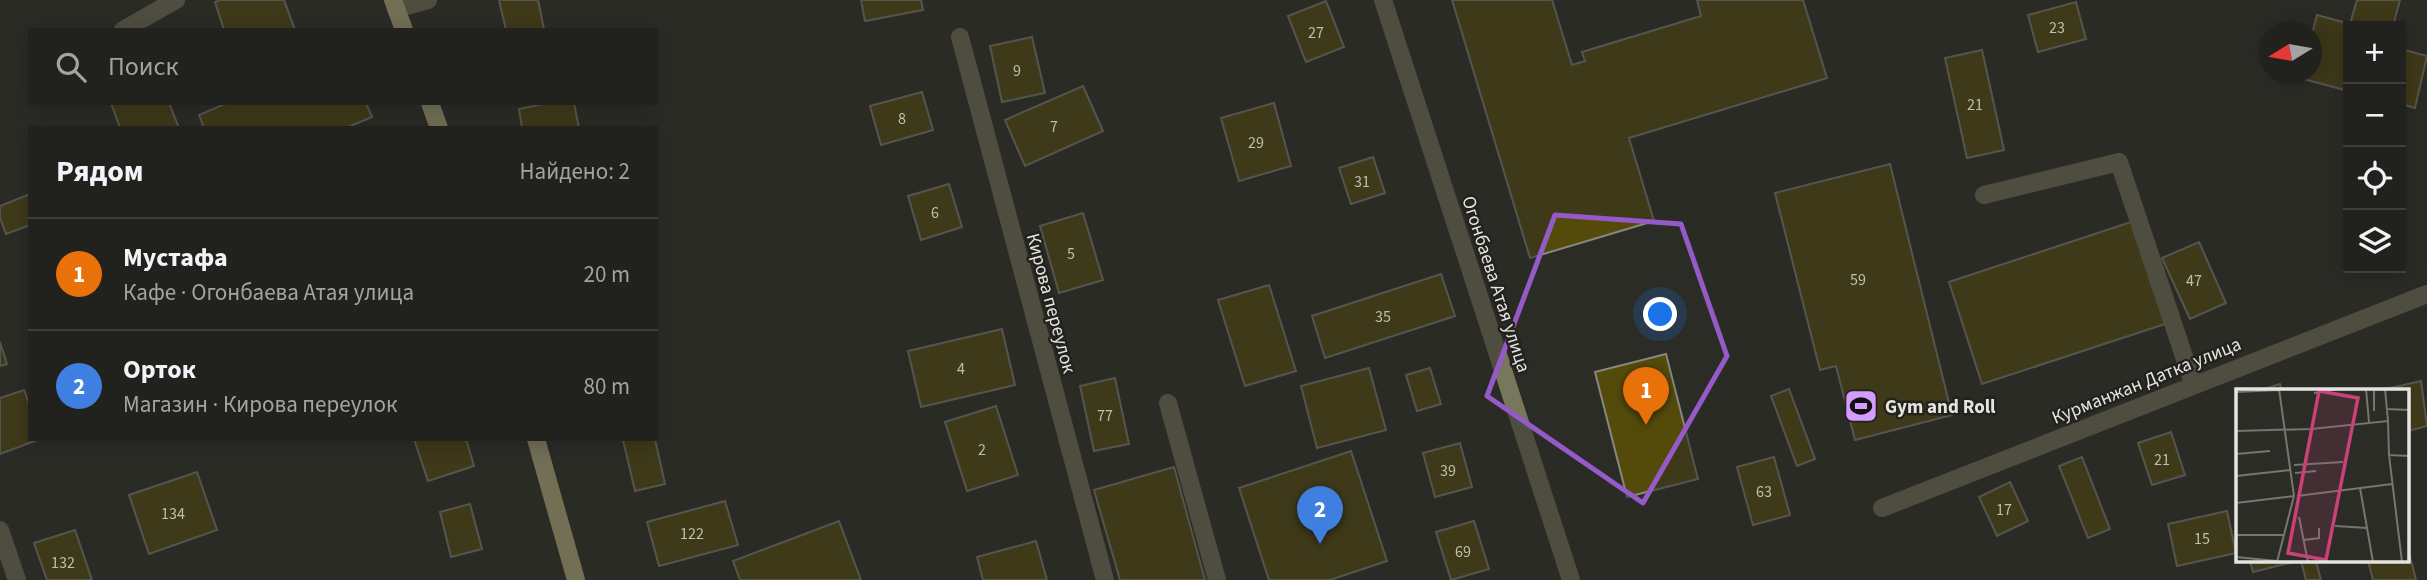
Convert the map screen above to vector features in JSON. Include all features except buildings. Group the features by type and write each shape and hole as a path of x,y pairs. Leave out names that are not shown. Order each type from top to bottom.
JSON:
{"main road":[{"path":"394,4 403,28"},
{"path":"431,105 438,126"},
{"path":"537,441 576,580"}],"street":[{"path":"127,28 176,0"},
{"path":"394,4 428,0"},
{"name":"Огонбаева Атая улица","path":"1383,0 1572,580"},
{"name":"Кирова переулок","path":"960,37 1105,580"},
{"path":"1984,195 2119,162 2193,383"},
{"name":"Курманжан Датка улица","path":"1882,508 2193,383 2427,294"},
{"path":"1168,403 1217,580"},
{"path":"0,530 17,580"}],"highlighted area":[{"path":"1555,215 1681,224 1727,356 1643,503 1487,396"}],"place":[{"name":"Gym and Roll","path":"1861,406"},
{"name":"Мустафа","path":"1646,425"},
{"name":"Орток","path":"1320,544"}]}
